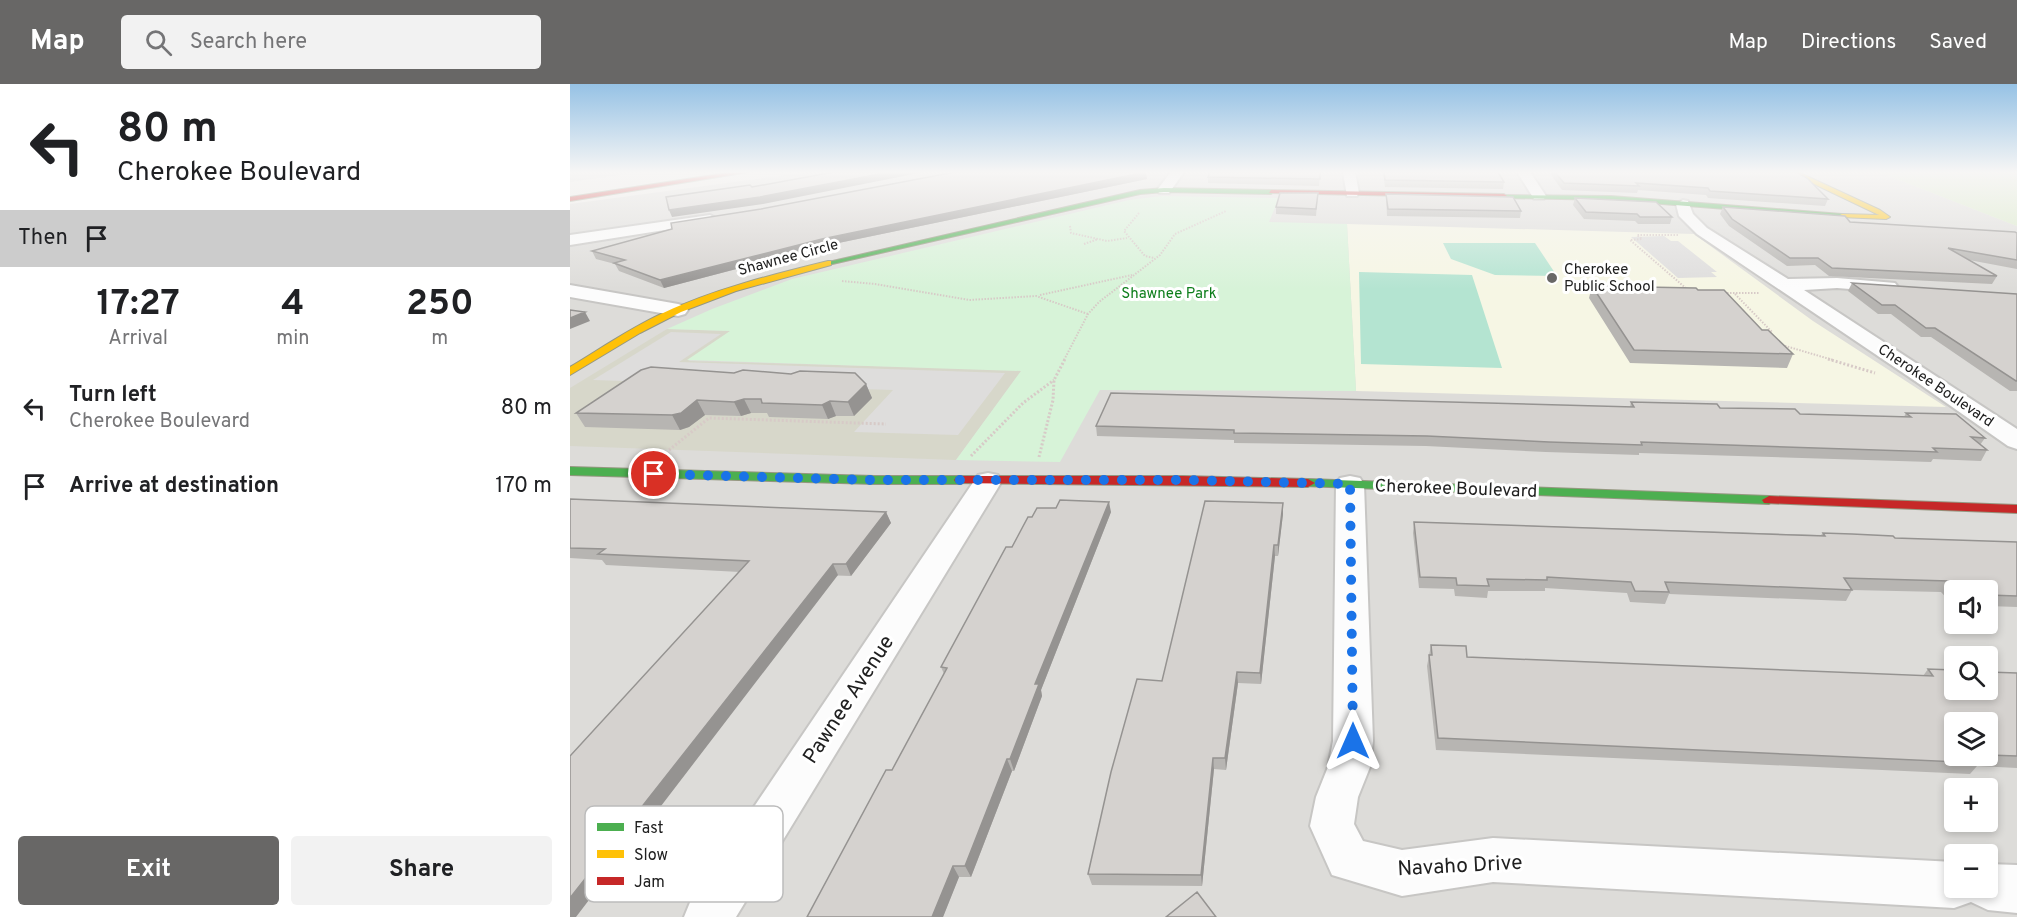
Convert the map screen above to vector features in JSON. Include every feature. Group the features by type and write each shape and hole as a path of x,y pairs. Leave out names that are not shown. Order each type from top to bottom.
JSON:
{"street":[{"name":"Shawnee Circle","path":"570,372 637,331 678,310 757,282 827,263 1052,211"},
{"name":"Cherokee Boulevard","path":"1683,211 1687,218 1702,231 1775,289 1935,384 2017,441"},
{"name":"Shawnee Circle","path":"1773,211 1886,217 1878,211"},
{"path":"570,240 729,216"},
{"path":"1775,289 1837,283 1904,288"},
{"path":"570,291 678,310"},
{"name":"Cherokee Boulevard","path":"570,471 838,479 977,471 2017,509"},
{"name":"Pawnee Avenue","path":"775,806 977,471"},
{"name":"Navaho Drive","path":"1350,484 1353,741 1349,767 1337,797 1332,826 1348,859 1402,873 1493,860 1944,884"},
{"path":"1998,888 2017,889"},
{"name":"Pawnee Avenue","path":"708,917 717,902"}],"path":[{"path":"1135,211 1140,211 1124,229 1127,238 1140,247 1145,256 1155,258"},
{"path":"1037,461 1042,451 1053,400 1054,380 1088,314 1155,258 1175,234 1228,211"},
{"path":"1074,224 1069,228 1070,232 1112,241 1127,238"},
{"path":"1683,234 1637,235 1642,239 1630,240 1690,292"},
{"path":"1084,244 1099,239"},
{"path":"833,282 875,284 969,300 997,300 1036,296 1132,275"},
{"path":"1712,293 1775,289"},
{"path":"1734,293 1773,332 1762,339"},
{"path":"1036,296 1088,314"},
{"path":"1773,343 1884,376"},
{"path":"977,471 1023,403 1054,380"},
{"path":"666,452 709,418 886,424"}],"shaded area":[{"path":"570,211 1978,211 2017,226 2017,917 570,917"},
{"name":"Cherokee Public School","path":"1347,224 1694,234 1813,321 1946,407 1356,391"},
{"path":"1664,236 1671,241 1678,241 1717,272 1711,272 1717,277 1678,278 1631,237"},
{"path":"667,329 731,331 688,361 1022,370 956,460 570,446 570,388"},
{"path":"671,332 721,334 679,362 1005,373 958,435 854,432 893,390 593,380"}],"green space":[{"name":"Shawnee Park","path":"1083,211 1274,211 1269,222 1347,224 1356,391 1100,390 1060,462 956,460 1021,371 687,360 730,331 667,329 712,309 792,279"},
{"path":"1978,211 2017,211 2017,226"},
{"path":"1443,243 1535,243 1557,276 1495,275 1451,259"},
{"path":"1359,272 1472,275 1502,368 1361,364"}],"building":[{"path":"749,211 958,211 822,239 660,280 614,263 625,260 592,251 672,229 671,223"},
{"path":"1665,211 1672,217 1640,217 1637,214 1586,212"},
{"path":"1726,211 1776,211 1845,216 1850,222 2015,232 2017,233 2017,260 1948,248 1997,276 1832,268 1818,258 1790,258 1732,219"},
{"path":"1852,283 2017,294 2017,381 1935,328 1926,328 1895,305 1882,305"},
{"path":"1592,286 1724,290 1762,330 1768,330 1793,354 1634,350"},
{"path":"570,310 585,312 570,318"},
{"path":"651,367 734,373 743,370 791,374 800,371 855,373 866,384 848,402 830,401 822,405 762,403 761,399 744,399 734,402 697,400 681,413 672,415 576,413 641,370"},
{"path":"1111,393 1634,407 1631,402 1717,404 1720,408 1795,409 1800,414 1911,417 1906,413 1956,414 1985,438 1971,437 1987,450 1933,448 1937,452 1641,442 1642,445 1427,436 1234,433 1234,430 1096,426"},
{"path":"570,499 886,512 846,564 833,564 642,806 585,806 585,879 570,898 570,756 749,561 598,554 605,549 570,548"},
{"path":"1060,500 1109,502 1035,684 1039,684 1010,759 1007,759 965,866 953,866 932,917 807,917 886,770 892,770 947,668 941,667 1006,547 1012,547 1028,517 1032,517 1037,508 1056,508"},
{"path":"1205,501 1283,503 1278,545 1274,545 1260,673 1237,672 1225,758 1213,758 1201,875 1088,874 1111,772 1137,679 1162,681"},
{"path":"1414,522 1825,536 1823,533 2017,542 2017,596 1998,595 1998,580 1844,578 1852,590 1665,582 1669,592 1635,591 1631,582 1547,577 1547,580 1487,579 1489,586 1457,585 1456,578 1420,577"},
{"path":"1431,645 1466,646 1467,657 1933,676 1928,669 1944,670 1944,700 1998,700 1998,672 2017,673 2017,756 1998,755 1998,712 1944,712 1944,761 1438,738 1429,655 1432,655"},
{"path":"1197,892 1216,917 1166,917"}],"traffic: fast":[{"path":"828,263 1057,211"},
{"path":"1776,211 1842,216"},
{"path":"570,471 874,480 961,480"},
{"path":"1308,483 1769,500"}],"traffic: slow":[{"path":"1842,216 1886,217 1878,211"},
{"path":"570,372 636,331 696,302 733,289 828,263"}],"traffic: jam":[{"path":"961,480 1183,480 1308,483"},
{"path":"1769,500 2017,509"}],"place":[{"name":"Cherokee Public School","path":"1552,278"}],"route":[{"path":"654,474 874,480 1182,480 1350,484 1353,741"}]}
